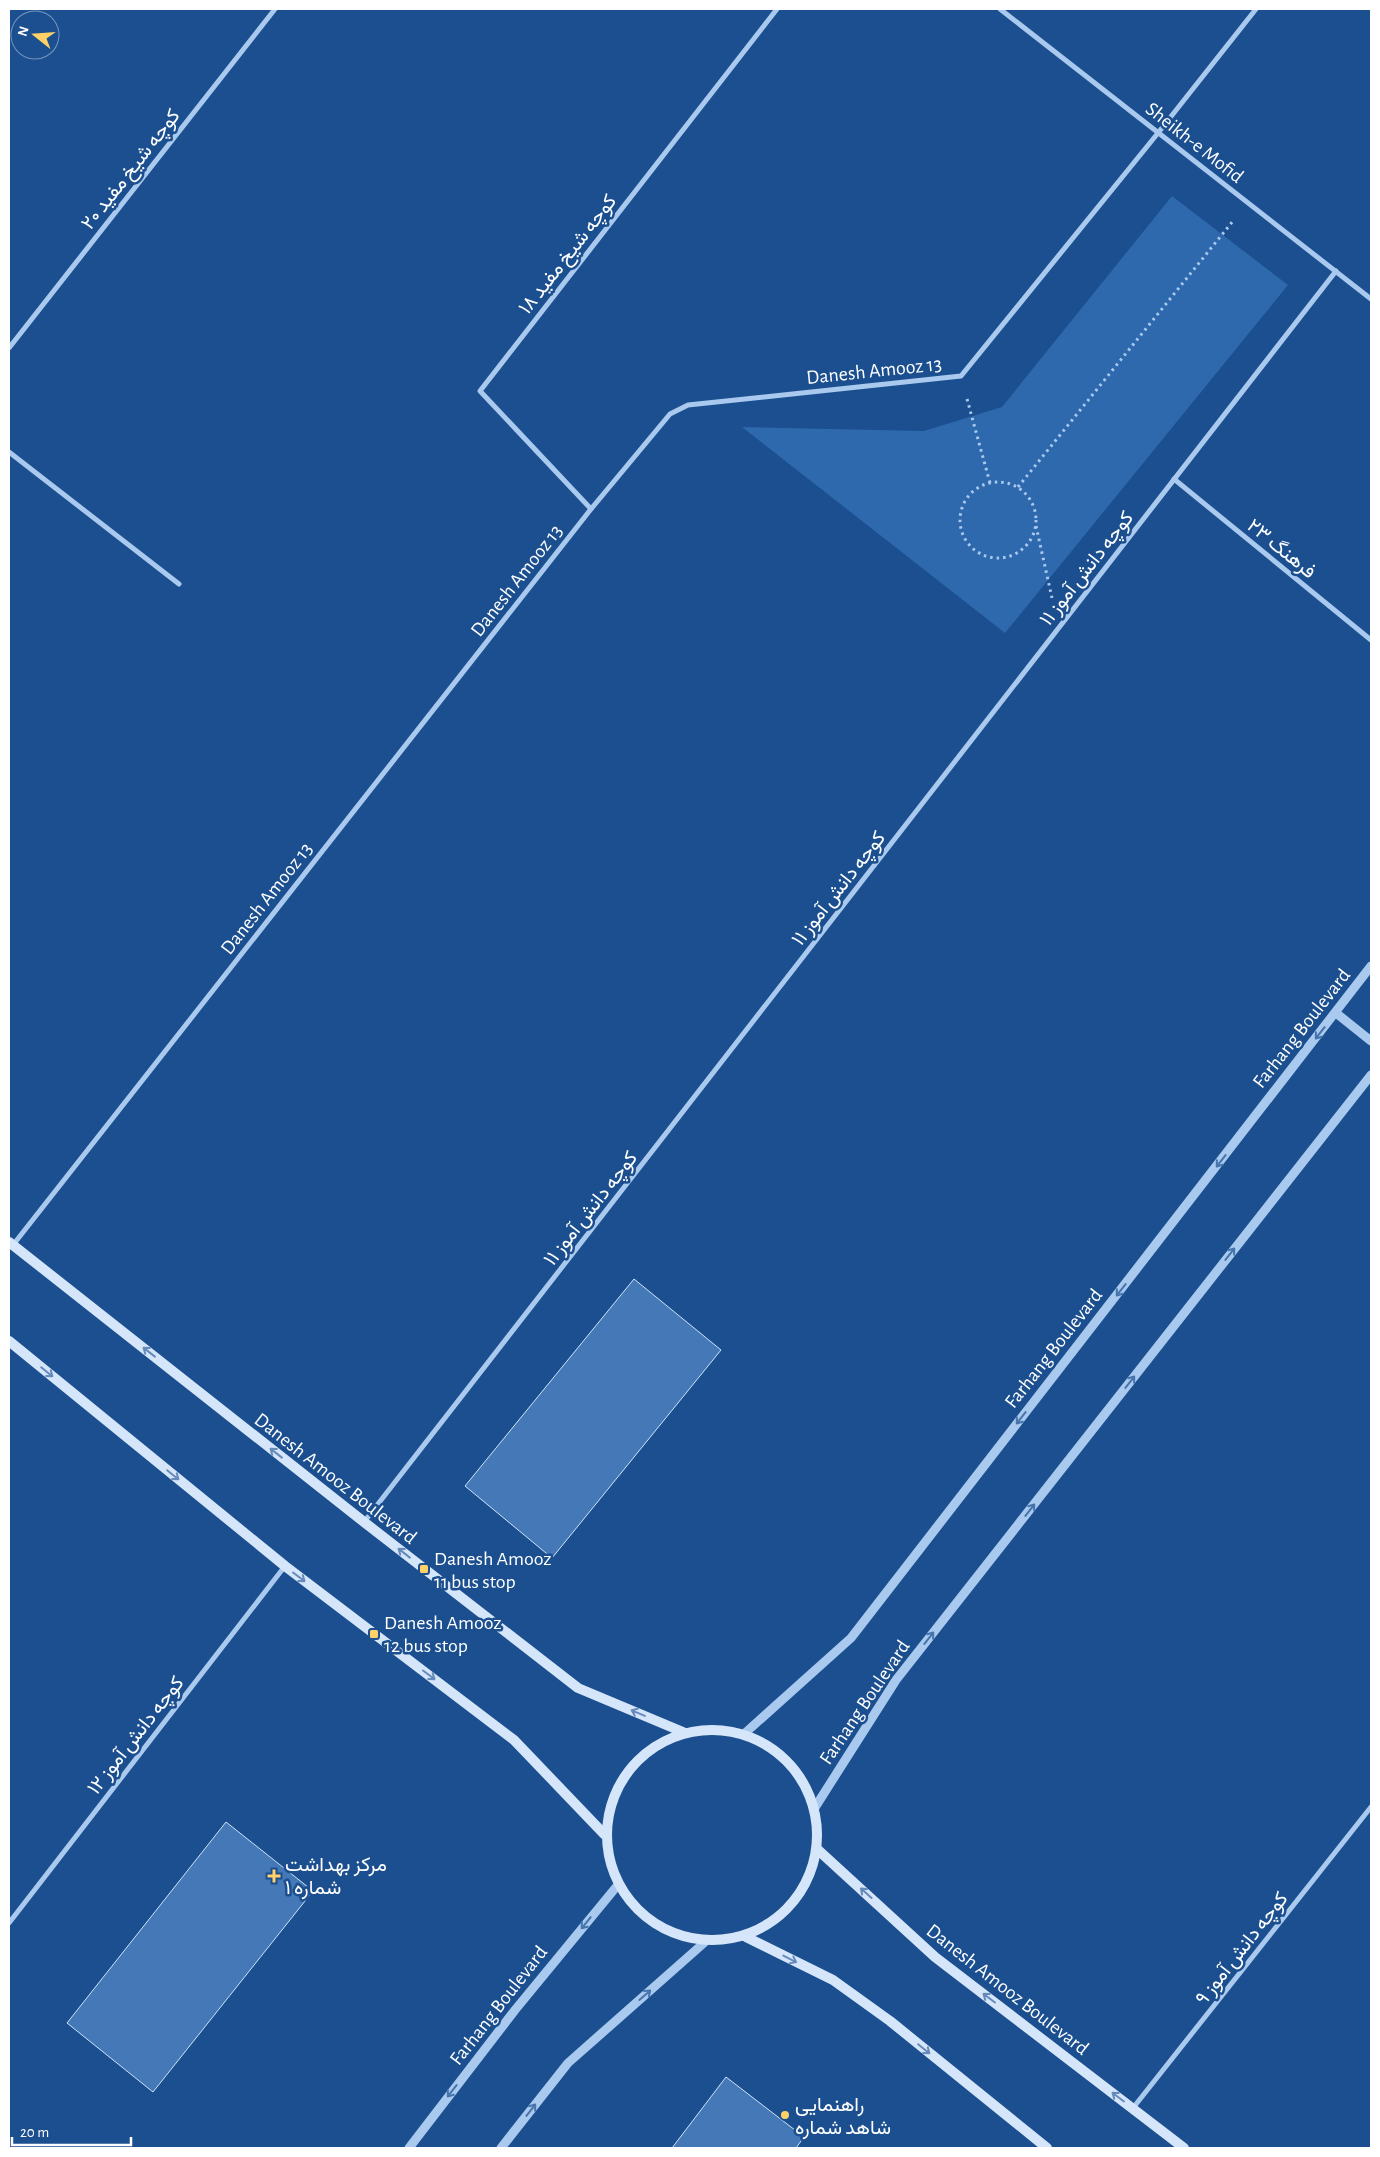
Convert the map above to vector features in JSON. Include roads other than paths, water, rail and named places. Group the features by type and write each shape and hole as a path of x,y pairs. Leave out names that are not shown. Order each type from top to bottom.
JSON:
{"main road":[{"name":"Danesh Amooz Boulevard","path":"11,1243 364,1522 578,1688 683,1732"},
{"path":"9,1341 285,1566 514,1740 604,1834"},
{"path":"713,1728 744,1734 776,1750 800,1776 814,1809 817,1849 803,1889 775,1922 746,1937 705,1942 654,1925 617,1886 604,1834 614,1789 650,1747 683,1732 713,1728"},
{"name":"Danesh Amooz Boulevard","path":"817,1849 935,1957 1184,2148"},
{"path":"746,1937 832,1980 890,2021 1047,2148"}],"street":[{"name":"کوچه شیخ مفید ۲۰","path":"9,348 275,9"},
{"name":"کوچه شیخ مفید ۱۸","path":"591,509 480,391 776,9"},
{"name":"Sheikh-e Mofid","path":"1000,9 1371,299"},
{"name":"Danesh Amooz 13","path":"11,1243 591,509 670,414 688,405 961,376 1256,9"},
{"name":"کوچه دانش آموز ۱۱","path":"364,1522 1336,271"},
{"path":"9,452 179,584"},
{"name":"فرهنگ ۲۳","path":"1174,479 1371,640"},
{"name":"Farhang Boulevard","path":"744,1734 851,1638 1371,966"},
{"path":"1336,1012 1371,1041"},
{"name":"Farhang Boulevard","path":"814,1809 896,1680 1371,1075"},
{"name":"کوچه دانش آموز ۱۲","path":"9,1923 285,1566"},
{"name":"کوچه دانش آموز ۹","path":"1134,2108 1371,1807"},
{"name":"Farhang Boulevard","path":"409,2148 515,2010 617,1886"},
{"path":"501,2148 568,2063 705,1942"}],"place":[{"name":"Danesh Amooz 11 bus stop","path":"424,1569"},
{"name":"Danesh Amooz 12 bus stop","path":"374,1634"},
{"name":"مرکز بهداشت شماره ۱","path":"274,1876"},
{"name":"راهنمایی شاهد شماره","path":"785,2115"}]}
